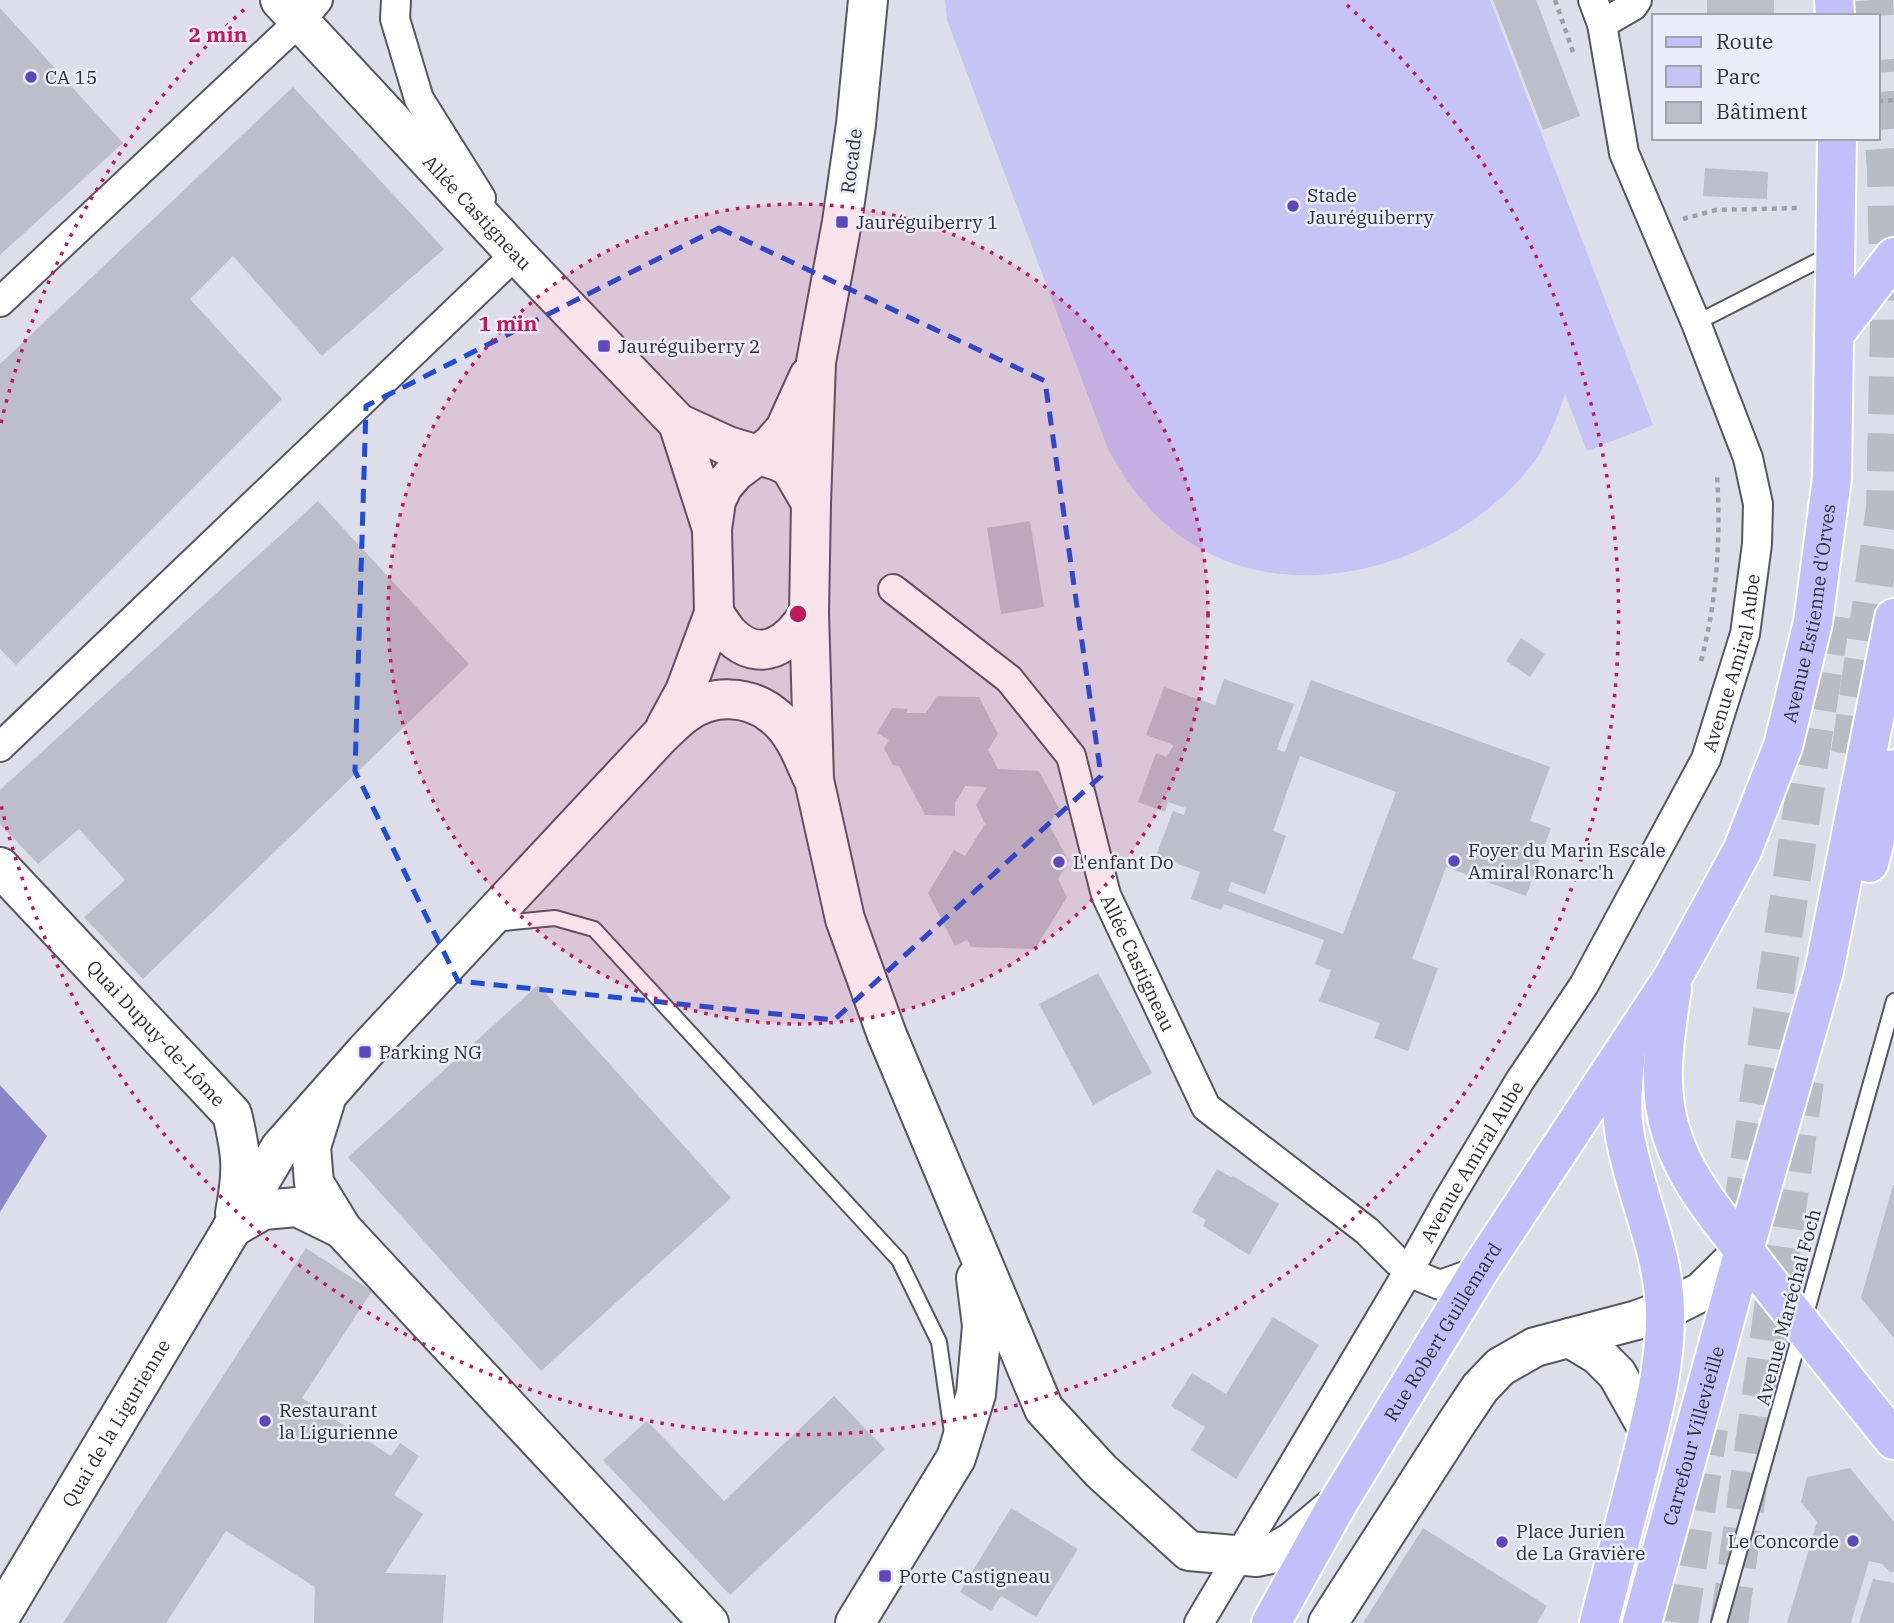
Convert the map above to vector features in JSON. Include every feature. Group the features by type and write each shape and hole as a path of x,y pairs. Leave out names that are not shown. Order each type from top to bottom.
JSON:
{"main road":[{"name":"Avenue Estienne d'Orves","path":"1626,1048 1673,977 1742,851 1783,746 1813,622 1832,478 1837,140"},
{"path":"1834,335 1894,257"},
{"path":"1744,1250 1824,971 1894,618"},
{"path":"1824,971 1860,898 1889,811 1894,769"},
{"path":"1673,977 1664,1046 1664,1091 1670,1130 1685,1167 1709,1206 1894,1440"},
{"path":"1599,1623 1648,1429 1664,1345 1665,1310 1661,1272 1623,1128 1626,1048"},
{"name":"Rue Robert Guillemard","path":"1271,1623 1338,1503 1479,1271 1626,1048"},
{"name":"Carrefour Villevieille","path":"1643,1623 1744,1250"}],"street":[{"path":"0,747 516,254 419,99 395,19 396,0"},
{"name":"Rocade","path":"816,362 842,222 856,124 868,0"},
{"path":"1598,12 1633,6 1637,0"},
{"path":"0,302 299,7"},
{"name":"Allée Castigneau","path":"299,7 516,254 678,423"},
{"name":"Avenue Amiral Aube","path":"1408,1272 1519,1082 1584,985 1706,759 1745,634 1757,544 1759,504 1748,458 1696,323 1625,153 1598,12"},
{"path":"661,735 685,691 714,613 712,529 716,501 723,486 735,472 759,455 785,429 816,362"},
{"path":"816,362 809,613 814,780 845,919 887,1035 1044,1409 1101,1471 1189,1551 1257,1557 1271,1554 1292,1542 1338,1503"},
{"path":"678,423 728,446 790,467 811,503"},
{"path":"678,423 712,529"},
{"name":"Allée Castigneau","path":"893,589 1009,680 1071,756 1106,895 1206,1107 1367,1231 1408,1272 1440,1285 1479,1271"},
{"path":"714,613 730,635 749,648 766,650 786,643 809,613"},
{"path":"661,735 686,712 708,701 734,698 751,703 774,715 797,744 814,780"},
{"name":"Quai de la Ligurienne","path":"0,1616 279,1148 661,735"},
{"name":"Quai Dupuy-de-Lôme","path":"0,867 232,1114 242,1155 240,1188 232,1228"},
{"path":"327,1096 311,1147 314,1183 342,1228"},
{"path":"232,1114 342,1228 709,1623"},
{"path":"232,1228 263,1210 297,1207 342,1228"},
{"path":"855,1623 956,1458 976,1394 982,1326 970,1231"},
{"path":"1328,1623 1480,1388 1500,1367 1535,1347 1665,1310 1701,1292 1744,1250"},
{"path":"1199,1623 1408,1272"},
{"path":"1570,1338 1598,1355 1617,1374 1648,1429"}],"lane":[{"path":"1696,323 1836,252"},
{"path":"484,925 555,918 594,929 899,1260 939,1342 956,1458"},
{"name":"Avenue Maréchal Foch","path":"1719,1623 1894,1001"}],"path":[{"path":"1555,0 1577,65"},
{"path":"1654,227 1716,210 1836,207"},
{"path":"1698,673 1711,622 1720,525 1717,469"}],"highlighted area":[{"path":"719,228 1045,381 1101,776 834,1020 458,981 355,771 366,406"}],"green space":[{"name":"Stade Jauréguiberry","path":"945,0 1490,0 1653,425 1587,451 1565,394 1540,453 1528,470 1497,501 1461,528 1420,550 1376,565 1332,574 1286,574 1242,566 1186,540 1147,506 1108,449 947,20"}],"shaded area":[{"path":"0,1085 47,1136 0,1212"}],"building":[{"path":"1493,0 1536,0 1580,116 1543,130"},
{"path":"1707,0 1774,0 1774,14 1707,14"},
{"name":"CA 15","path":"0,8 123,143 0,255"},
{"path":"293,87 444,249 322,356 233,256 190,299 282,399 16,665 0,649 0,364"},
{"path":"1705,168 1768,172 1767,199 1703,196"},
{"path":"318,501 469,664 143,979 84,917 125,880 79,829 38,864 0,824 0,790"},
{"path":"1030,521 1044,607 1001,614 987,528"},
{"path":"1521,638 1545,654 1530,677 1506,661"},
{"name":"Foyer du Marin Escale Amiral Ronarc'h","path":"1224,679 1294,704 1277,749 1285,752 1311,680 1550,767 1530,821 1551,828 1526,896 1446,867 1412,959 1438,968 1408,1051 1374,1038 1380,1023 1319,1001 1331,970 1315,964 1324,940 1224,904 1221,910 1191,899 1200,872 1156,856 1173,811 1184,815 1186,808 1168,802 1165,812 1138,802 1156,753 1166,757 1174,745 1146,735 1164,687 1215,705","holes":["1300,756 1396,792 1343,934 1228,891 1231,882 1265,894 1286,836 1273,831"]},
{"path":"937,696 979,697 998,734 988,750 998,769 1039,771 1059,808 1049,825 1069,861 1058,879 1067,897 1035,949 971,947 967,940 955,946 928,893 954,850 965,856 985,824 976,805 987,787 965,786 955,803 955,816 925,815 899,766 893,765 884,748 889,740 877,733 892,708 908,709 906,713 926,713"},
{"path":"1098,973 1152,1073 1093,1105 1039,1004"},
{"path":"538,985 731,1198 541,1371 348,1157"},
{"path":"1217,1169 1279,1204 1249,1255 1203,1226 1206,1220 1192,1212"},
{"path":"1894,1185 1894,1338 1861,1298"},
{"name":"Restaurant la Ligurienne","path":"306,1248 372,1291 302,1398 391,1456 400,1443 419,1456 394,1495 423,1514 385,1573 446,1575 443,1623 314,1623 315,1587 226,1531 166,1623 63,1623"},
{"path":"1273,1317 1319,1345 1236,1479 1191,1450 1205,1427 1171,1406 1192,1373 1226,1394"},
{"path":"834,1396 885,1449 730,1595 603,1460 647,1421 724,1501"},
{"name":"Le Concorde","path":"1850,1468 1894,1522 1894,1571 1891,1573 1882,1564 1869,1561 1851,1623 1787,1623 1817,1522 1801,1502 1807,1477"},
{"path":"1011,1508 1078,1549 1036,1617 1001,1596 991,1611 960,1592"},
{"path":"1423,1528 1547,1606 1537,1623 1363,1623"},
{"name":"Le Concorde","path":"1873,1579 1894,1583 1894,1623 1859,1623"}],"tunnel":[{"path":"1874,0 1875,14"},
{"path":"1850,754 1885,508 1889,325 1886,169 1880,87"},
{"path":"1741,1217 1834,598"},
{"path":"1729,1623 1805,1081"},
{"path":"1679,1623 1709,1428"}],"place":[{"name":"CA 15","path":"31,77"},
{"name":"Stade Jauréguiberry","path":"1293,206"},
{"name":"Jauréguiberry 1","path":"842,222"},
{"name":"Jauréguiberry 2","path":"604,346"},
{"name":"Foyer du Marin Escale Amiral Ronarc'h","path":"1454,861"},
{"name":"L'enfant Do","path":"1059,862"},
{"name":"Parking NG","path":"365,1052"},
{"name":"Restaurant la Ligurienne","path":"265,1421"},
{"name":"Le Concorde","path":"1853,1541"},
{"name":"Place Jurien de La Gravière","path":"1502,1542"},
{"name":"Porte Castigneau","path":"885,1576"}]}
